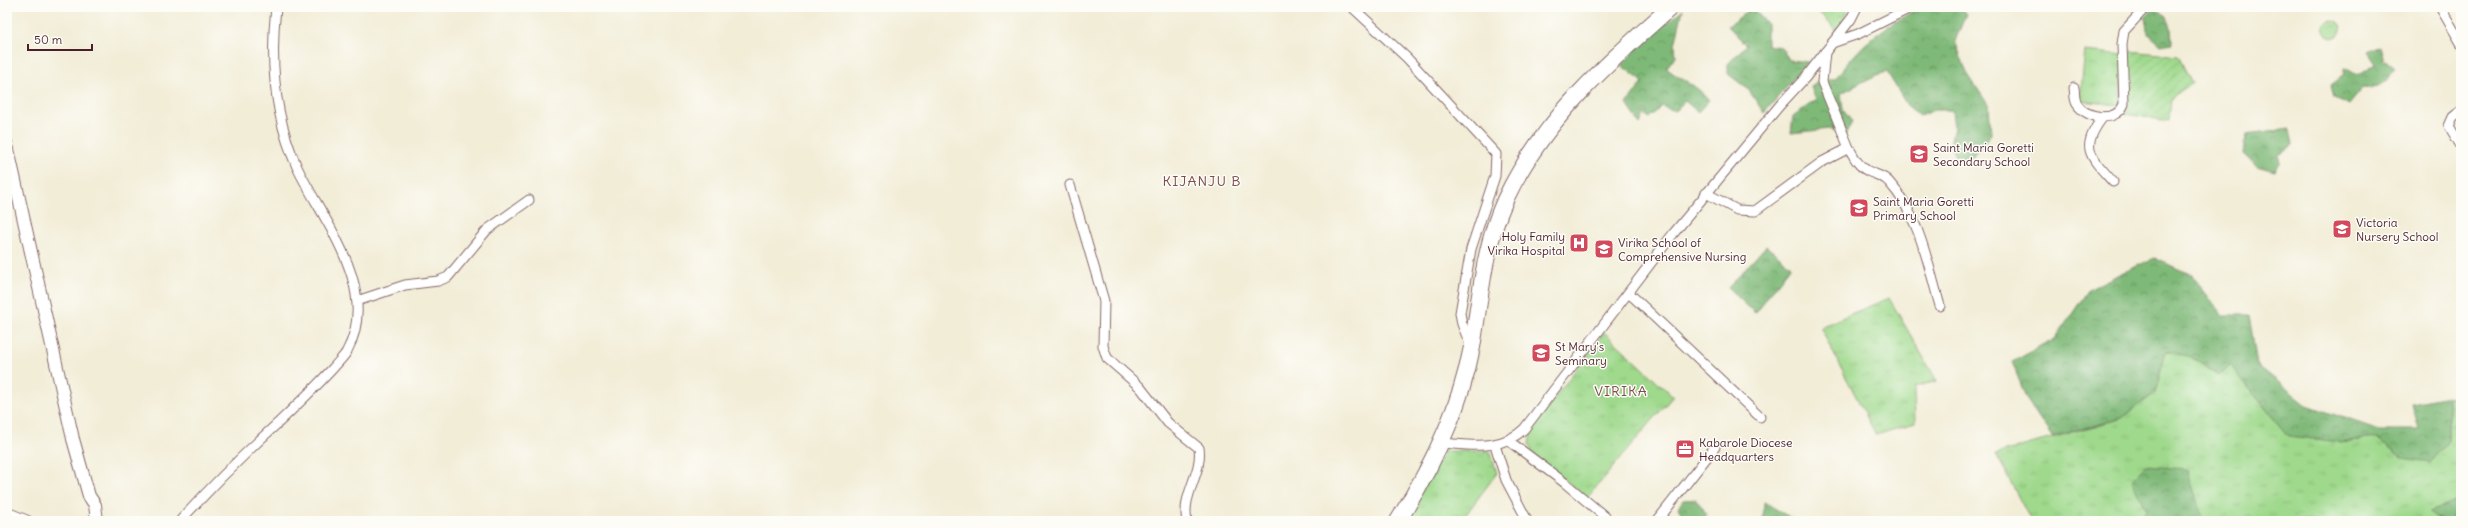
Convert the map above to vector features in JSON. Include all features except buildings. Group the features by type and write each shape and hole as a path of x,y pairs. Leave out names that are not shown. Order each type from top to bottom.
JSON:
{"highway":[{"path":"1398,521 1418,490 1442,442 1461,391 1472,347 1480,284 1486,258 1505,200 1523,167 1560,115 1604,68 1671,7"}],"street":[{"path":"180,521 206,493 315,388 347,351 355,331 357,301 345,257 331,226 297,166 280,115 274,86 273,30 276,7"},
{"path":"1352,7 1407,58 1496,154 1495,176 1471,249 1460,313 1462,324 1472,347"},
{"path":"1442,442 1495,445 1509,441 1524,429 1706,192 1826,52 1851,19 1856,7"},
{"path":"1832,43 1858,34 1912,7"},
{"path":"2074,88 2076,102 2082,110 2102,117 2113,116 2122,110 2124,104 2122,44 2124,31 2146,7"},
{"path":"2440,7 2461,43"},
{"path":"1826,52 1822,82 1849,148 1859,165 1888,180 1899,196 1913,222 1926,254 1940,306"},
{"path":"1805,78 1822,82"},
{"path":"2461,111 2453,118 2449,126 2461,146"},
{"path":"2102,117 2092,131 2089,140 2090,151 2094,161 2113,182"},
{"path":"7,145 73,439 89,496 95,506 97,521"},
{"path":"1706,192 1737,210 1755,211 1822,162 1849,148"},
{"path":"1070,185 1104,301 1103,346 1107,358 1140,387 1168,423 1199,448 1200,456 1187,496 1187,521"},
{"path":"357,301 405,285 438,281 448,277 487,230 529,200"},
{"path":"1629,293 1760,418"},
{"path":"1509,441 1566,483 1610,521"},
{"path":"1495,445 1506,480 1526,518"},
{"path":"1656,521 1715,446"},
{"path":"7,512 29,521"}],"green space":[{"path":"1814,7 1849,7 1841,26 1836,30"},
{"path":"1922,7 1960,7 1966,14 1955,41 1967,73 1989,106 1991,134 1970,160 1958,160 1950,144 1954,128 1952,110 1934,110 1920,116 1908,107 1887,72 1841,93 1843,110 1852,122 1844,138 1829,129 1791,133 1793,116 1816,100 1811,87 1823,79 1835,79 1854,56 1873,37 1895,22"},
{"path":"2153,7 2167,18 2171,30 2172,43 2160,45 2148,34 2145,18"},
{"path":"1752,8 1767,23 1767,45 1781,47 1789,60 1808,62 1764,113 1748,89 1728,74 1728,64 1746,45 1728,26"},
{"path":"1683,9 1675,45 1676,56 1666,68 1698,89 1709,100 1698,112 1685,101 1675,111 1661,106 1650,118 1644,114 1640,124 1627,104 1643,82 1621,65 1648,38"},
{"path":"2332,20 2338,23 2341,29 2338,35 2332,38 2326,35 2323,29 2326,23"},
{"path":"2380,46 2384,60 2395,69 2389,77 2377,86 2363,88 2348,106 2334,98 2331,85 2344,75 2344,68 2358,76 2376,64 2368,52"},
{"path":"2085,51 2125,55 2120,105 2080,101"},
{"path":"2131,51 2178,56 2192,83 2171,98 2169,121 2125,114"},
{"path":"2290,129 2293,145 2279,155 2279,164 2274,171 2257,166 2244,154 2246,135"},
{"path":"1766,246 1791,266 1755,313 1728,288"},
{"path":"2154,258 2192,275 2222,315 2249,315 2257,365 2307,405 2379,430 2419,430 2412,403 2448,396 2448,442 2431,462 2403,458 2377,438 2339,442 2288,436 2230,365 2219,376 2191,357 2166,351 2155,393 2122,418 2052,437 2027,400 2012,362 2055,339 2089,289"},
{"path":"1889,298 1937,381 1914,387 1915,423 1876,435 1820,327"},
{"path":"1604,332 1673,396 1587,498 1533,454 1529,444 1531,434 1541,416"},
{"path":"2166,351 2191,357 2219,376 2230,365 2251,388 2339,442 2377,438 2403,458 2448,442 2448,396 2461,402 2460,499 2430,512 2441,521 2200,521 2202,516 2189,521 2031,521 1996,454 2122,418 2155,393"},
{"path":"1444,451 1490,451 1497,473 1461,521 1404,521"},
{"path":"2145,466 2187,469 2202,516 2200,521 2140,521 2138,519 2146,511 2132,480"},
{"path":"2459,476 2461,477 2461,519 2452,522 2444,521 2429,512 2460,499"},
{"path":"1696,499 1706,513 1705,521 1683,521 1684,517 1678,508 1683,500"},
{"path":"1764,502 1791,518 1795,521 1763,521"}],"place":[{"name":"Saint Maria Goretti Secondary School","path":"1919,154"},
{"name":"Saint Maria Goretti Primary School","path":"1859,208"},
{"name":"Victoria Nursery School","path":"2342,229"},
{"name":"Holy Family Virika Hospital","path":"1579,243"},
{"name":"Virika School of Comprehensive Nursing","path":"1604,249"},
{"name":"St Mary's Seminary","path":"1541,353"},
{"name":"Kabarole Diocese Headquarters","path":"1685,449"}],"district":[{"name":"KIJANJU B","path":"1202,181"},
{"name":"VIRIKA","path":"1621,391"}]}
